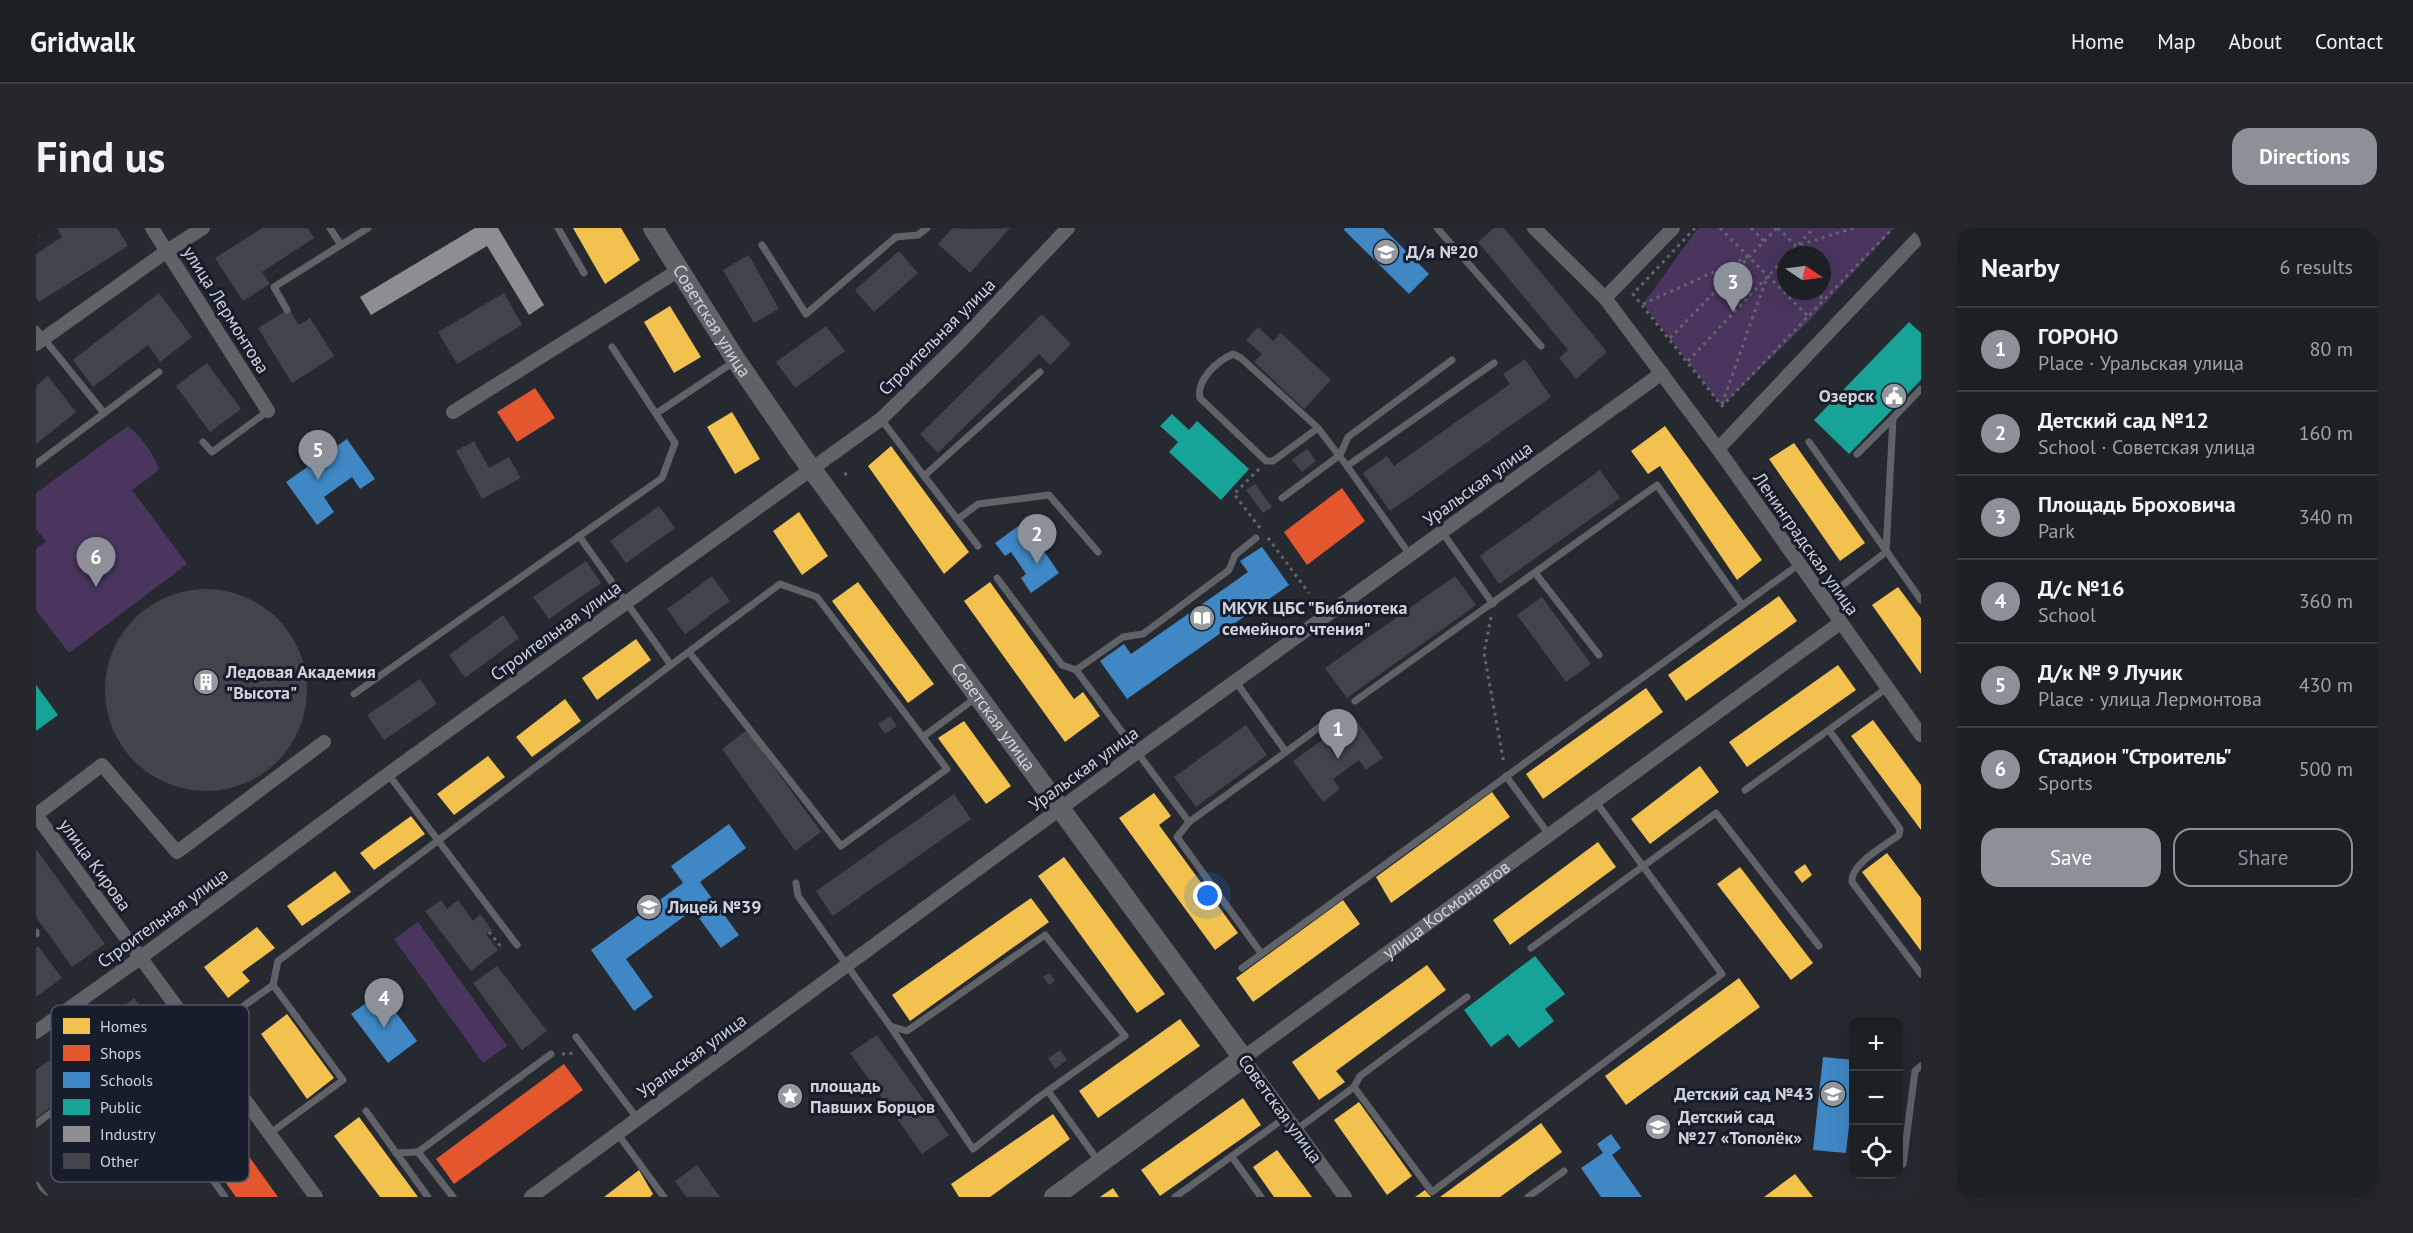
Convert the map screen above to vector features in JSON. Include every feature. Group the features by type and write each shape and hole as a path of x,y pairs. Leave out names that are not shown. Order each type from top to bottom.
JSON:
{"street":[{"name":"улица Лермонтова","path":"152,228 268,411"},
{"path":"39,337 203,228"},
{"name":"Советская улица","path":"653,228 736,360 812,470 1345,1197"},
{"name":"Строительная улица","path":"74,1005 388,774 881,419 960,341 1068,228"},
{"name":"Ленинградская улица","path":"1534,228 1605,298 1718,449 1798,565 1921,735"},
{"path":"1605,298 1673,228"},
{"path":"1718,449 1921,235"},
{"path":"453,412 679,270"},
{"name":"Уральская улица","path":"531,1197 1136,753 1662,373"},
{"name":"улица Космонавтов","path":"1054,1197 1840,623"},
{"path":"36,815 102,765 177,852 324,742"},
{"name":"улица Кирова","path":"36,815 175,1005"},
{"name":"Строительная улица","path":"36,1032 51,1021"},
{"name":"улица Кирова","path":"249,1107 316,1197"}],"lane":[{"path":"330,228 340,245"},
{"path":"287,310 274,287 368,228"},
{"path":"558,228 584,273"},
{"path":"762,245 806,314 896,237 918,235 927,228"},
{"path":"1437,228 1541,346"},
{"path":"39,337 104,413"},
{"path":"354,694 662,478 675,443 612,347"},
{"path":"1318,428 1273,461 1266,461 1200,398 1198,390 1201,382 1225,358 1233,354 1241,358 1318,428 1340,455 1410,556"},
{"path":"657,413 736,360"},
{"path":"1282,498 1340,455 1348,437 1452,360"},
{"path":"1347,466 1494,363"},
{"path":"36,464 159,372"},
{"path":"924,476 1040,372"},
{"path":"1857,454 1921,389"},
{"path":"203,442 212,452 268,411"},
{"path":"1823,600 1886,552 1893,418"},
{"path":"881,419 978,546"},
{"path":"1809,442 1921,600"},
{"path":"1355,701 1536,574 1657,485 1742,605"},
{"path":"958,519 978,504 1049,495 1098,552"},
{"path":"1442,532 1493,603"},
{"path":"579,536 671,665"},
{"path":"1076,670 1123,637 1143,634 1229,570 1235,555 1256,538"},
{"path":"1242,968 1798,565"},
{"path":"1536,574 1599,656"},
{"path":"997,579 1062,665 1076,670 1188,822"},
{"path":"245,1005 273,985 278,961 437,840 780,584 818,597 947,769 841,846 689,652"},
{"path":"1236,682 1286,752"},
{"path":"1745,790 1887,688"},
{"path":"924,736 978,696"},
{"path":"1261,953 1177,837 1188,822 1333,717"},
{"path":"1829,730 1900,829 1899,835 1855,867 1851,877 1852,882 1921,974"},
{"path":"388,774 517,945"},
{"path":"1506,776 1550,836"},
{"path":"1354,1087 1432,1192 1722,974 1596,802"},
{"path":"1531,948 1716,813 1819,946"},
{"path":"796,883 798,896 973,1149 1048,1091 1125,1036 1045,935 907,1032 890,1026"},
{"path":"269,1134 343,1080 273,985"},
{"path":"1296,1130 1354,1087 1360,1076 1467,997"},
{"path":"576,1037 637,1118"},
{"path":"396,1153 418,1152 551,1054"},
{"path":"1903,1164 1915,1071 1921,1066"},
{"path":"1048,1091 1100,1164"},
{"path":"366,1111 428,1197"},
{"path":"36,1124 51,1113"},
{"path":"1175,1197 1286,1117"},
{"path":"617,1133 661,1196"},
{"path":"418,1152 453,1197"},
{"path":"1232,1157 1261,1197"},
{"path":"1528,1197 1564,1171"},
{"path":"214,1182 225,1197"},
{"path":"36,1185 45,1197"}],"path":[{"path":"1695,228 1633,294 1722,406"},
{"path":"1720,228 1808,316"},
{"path":"1751,228 1764,241"},
{"path":"1670,338 1777,228 1796,246"},
{"path":"1796,246 1814,228"},
{"path":"1796,246 1854,228"},
{"path":"1831,293 1893,228"},
{"path":"1643,304 1749,256"},
{"path":"1688,361 1777,268"},
{"path":"1722,406 1768,277"},
{"path":"1722,406 1824,300"},
{"path":"1266,461 1234,494 1309,593"},
{"path":"1493,603 1484,653 1506,776"},
{"path":"489,932 503,949"},
{"path":"551,1054 589,1053"}],"shaded area":[{"path":"1698,228 1894,228 1831,297 1831,246 1777,246 1777,300 1828,300 1722,406 1643,304"},
{"path":"128,426 147,446 159,470 132,490 187,564 69,653 36,610 36,549 46,541 36,529 36,493"},
{"path":"418,922 507,1046 483,1063 394,939"}],"building: Homes":[{"path":"573,228 621,228 640,260 605,284"},
{"path":"670,306 701,357 674,373 644,322"},
{"path":"732,412 760,459 735,474 707,427"},
{"path":"1665,426 1762,560 1737,580 1660,466 1648,474 1631,451"},
{"path":"1794,443 1865,543 1840,561 1769,459"},
{"path":"891,446 969,552 944,574 868,466"},
{"path":"799,512 828,556 802,575 773,531"},
{"path":"858,582 934,684 908,703 832,601"},
{"path":"990,582 1074,699 1083,692 1100,716 1065,742 964,601"},
{"path":"1898,587 1921,618 1921,674 1872,605"},
{"path":"1779,596 1797,621 1686,701 1668,675"},
{"path":"636,639 651,660 597,700 582,678"},
{"path":"1838,665 1856,690 1747,767 1729,742"},
{"path":"1646,688 1663,712 1543,799 1526,774"},
{"path":"565,699 581,721 532,757 516,737"},
{"path":"1873,720 1921,785 1921,830 1851,736"},
{"path":"964,721 1011,786 986,804 938,738"},
{"path":"488,756 505,777 454,815 437,794"},
{"path":"1700,766 1719,792 1650,844 1631,819"},
{"path":"1492,792 1510,817 1391,903 1376,877"},
{"path":"1154,793 1171,816 1159,825 1238,933 1215,950 1119,818"},
{"path":"411,816 425,834 374,870 360,853"},
{"path":"1598,842 1616,867 1510,945 1493,920"},
{"path":"1887,853 1921,898 1921,951 1862,872"},
{"path":"1064,857 1165,994 1137,1013 1038,876"},
{"path":"1805,864 1812,875 1802,883 1794,872"},
{"path":"1740,867 1813,963 1791,980 1717,884"},
{"path":"335,871 351,892 302,926 287,906"},
{"path":"1031,898 1049,922 910,1021 892,995"},
{"path":"1343,900 1360,924 1253,1002 1236,978"},
{"path":"257,927 275,948 242,972 250,981 228,998 204,967"},
{"path":"1427,965 1446,990 1336,1071 1345,1082 1319,1100 1292,1062"},
{"path":"1739,978 1760,1007 1626,1105 1605,1076"},
{"path":"287,1014 334,1078 307,1099 261,1034"},
{"path":"1180,1019 1200,1046 1098,1118 1079,1091"},
{"path":"1243,1098 1261,1125 1160,1196 1141,1170"},
{"path":"1359,1102 1412,1176 1387,1195 1334,1120"},
{"path":"1053,1114 1070,1139 990,1197 959,1197 951,1184"},
{"path":"359,1117 418,1197 380,1197 334,1136"},
{"path":"1541,1123 1562,1152 1500,1197 1440,1197"},
{"path":"1277,1150 1312,1197 1274,1197 1253,1167"},
{"path":"639,1170 653,1194 650,1197 604,1197"},
{"path":"1795,1174 1813,1197 1764,1197"},
{"path":"1113,1188 1119,1197 1100,1197"},
{"path":"1425,1190 1431,1197 1415,1197"}],"building: Shops":[{"path":"535,388 555,418 517,442 497,412"},
{"path":"1342,488 1365,521 1307,565 1284,532"},
{"path":"564,1064 583,1090 454,1184 436,1159"},
{"path":"249,1157 278,1197 236,1197 225,1182 249,1182"}],"building: Schools":[{"name":"Д/я №20","path":"1345,228 1383,228 1429,274 1409,294 1344,230"},
{"path":"347,439 375,479 360,489 352,477 324,497 334,512 317,525 286,482"},
{"path":"1024,522 1059,573 1031,593 1021,578 1026,574 1011,552 1005,556 995,543"},
{"path":"1262,547 1289,585 1127,699 1100,661 1124,644 1131,654 1248,572 1240,561"},
{"path":"729,824 746,848 700,882 739,935 721,948 693,910 626,959 653,997 634,1011 591,950 683,883 671,866"},
{"path":"381,992 417,1041 388,1063 351,1014"},
{"path":"1823,1057 1849,1060 1849,1126 1846,1153 1813,1150"},
{"path":"1611,1134 1621,1148 1612,1155 1642,1197 1601,1197 1581,1168 1603,1153 1597,1144"}],"building: Public":[{"path":"1909,322 1921,333 1921,380 1849,454 1814,420"},
{"path":"1172,414 1189,430 1197,421 1249,469 1221,500 1169,452 1178,442 1160,426"},
{"path":"36,685 58,715 36,731"},
{"path":"1535,956 1565,994 1545,1009 1554,1021 1519,1048 1508,1034 1491,1047 1464,1010"}],"building: Industry":[{"path":"475,228 498,228 544,305 529,315 487,246 371,315 360,297"}],"building: Other":[{"path":"57,228 117,228 128,246 39,302 36,297 36,254 62,237"},
{"path":"262,228 308,228 314,238 262,272 270,284 243,301 215,258"},
{"path":"953,228 1010,228 970,273 938,244"},
{"path":"1494,228 1504,228 1607,352 1576,379 1559,358 1568,350 1478,242"},
{"path":"899,251 918,273 874,312 855,290"},
{"path":"749,255 779,309 754,323 723,270"},
{"path":"159,293 192,337 160,362 148,345 93,387 73,360"},
{"path":"504,293 522,325 457,364 438,332"},
{"path":"289,309 299,325 310,318 334,356 292,383 258,328"},
{"path":"1042,314 1071,344 1050,365 1039,354 938,453 920,434"},
{"path":"826,326 845,351 795,388 776,362"},
{"path":"1258,327 1273,341 1281,333 1331,380 1304,409 1254,362 1262,354 1246,340"},
{"path":"1525,359 1551,397 1390,511 1363,473 1387,456 1394,466 1510,384 1503,374"},
{"path":"207,363 241,409 210,432 176,386"},
{"path":"48,376 76,412 36,444 36,386"},
{"path":"474,441 489,468 509,457 521,478 482,499 456,451"},
{"path":"1307,449 1316,461 1302,472 1292,460"},
{"path":"1600,470 1620,498 1499,584 1480,556"},
{"path":"1255,484 1272,507 1263,513 1246,490"},
{"path":"659,506 675,528 626,563 610,541"},
{"path":"586,561 601,583 549,619 533,597"},
{"path":"712,576 730,601 685,634 667,609"},
{"path":"1455,576 1476,605 1347,698 1325,668"},
{"name":"Ледовая Академия \"Высота\"","path":"206,589 226,591 245,597 262,606 284,626 299,651 305,670 307,690 305,710 299,729 290,746 270,768 245,783 226,789 206,791 186,789 167,783 150,774 128,754 113,729 107,710 105,690 107,670 113,651 122,634 142,612 167,597 186,591"},
{"path":"1542,597 1591,664 1566,682 1517,615"},
{"path":"503,615 519,638 465,678 449,655"},
{"path":"420,679 437,704 384,740 367,715"},
{"path":"890,716 897,726 885,734 878,724"},
{"path":"1354,717 1383,758 1366,770 1359,760 1333,779 1340,789 1323,802 1293,761"},
{"path":"1246,725 1267,755 1196,807 1174,777"},
{"path":"747,730 821,832 795,851 722,749"},
{"path":"954,794 971,819 833,916 816,891"},
{"path":"36,849 105,944 72,967 36,917"},
{"path":"441,900 447,909 458,900 473,921 480,914 492,930 486,934 498,950 471,971 425,911"},
{"path":"38,946 62,978 36,997 36,948"},
{"path":"497,966 547,1031 522,1050 473,983"},
{"path":"1050,973 1055,981 1049,985 1043,977"},
{"path":"134,998 139,1005 125,1005"},
{"path":"877,1035 949,1135 922,1154 850,1053"},
{"path":"1060,1050 1067,1060 1055,1069 1048,1058"},
{"path":"49,1060 51,1063 51,1107 36,1118 36,1070"},
{"path":"697,1165 720,1197 686,1197 675,1181"}],"place":[{"name":"Д/я №20","path":"1386,252"},
{"name":"Площадь Броховича","path":"1733,312"},
{"name":"Озерск","path":"1894,396"},
{"name":"Д/к № 9 Лучик","path":"318,480"},
{"name":"Детский сад №12","path":"1037,564"},
{"name":"Стадион \"Строитель\"","path":"96,587"},
{"name":"МКУК ЦБС \"Библиотека семейного чтения\"","path":"1202,618"},
{"name":"Ледовая Академия \"Высота\"","path":"206,682"},
{"name":"ГОРОНО","path":"1338,759"},
{"name":"Лицей №39","path":"649,907"},
{"name":"Д/с №16","path":"384,1028"},
{"name":"Детский сад №43","path":"1833,1094"},
{"name":"площадь Павших Борцов","path":"790,1096"},
{"name":"Детский сад №27 «Тополёк»","path":"1658,1127"}]}
